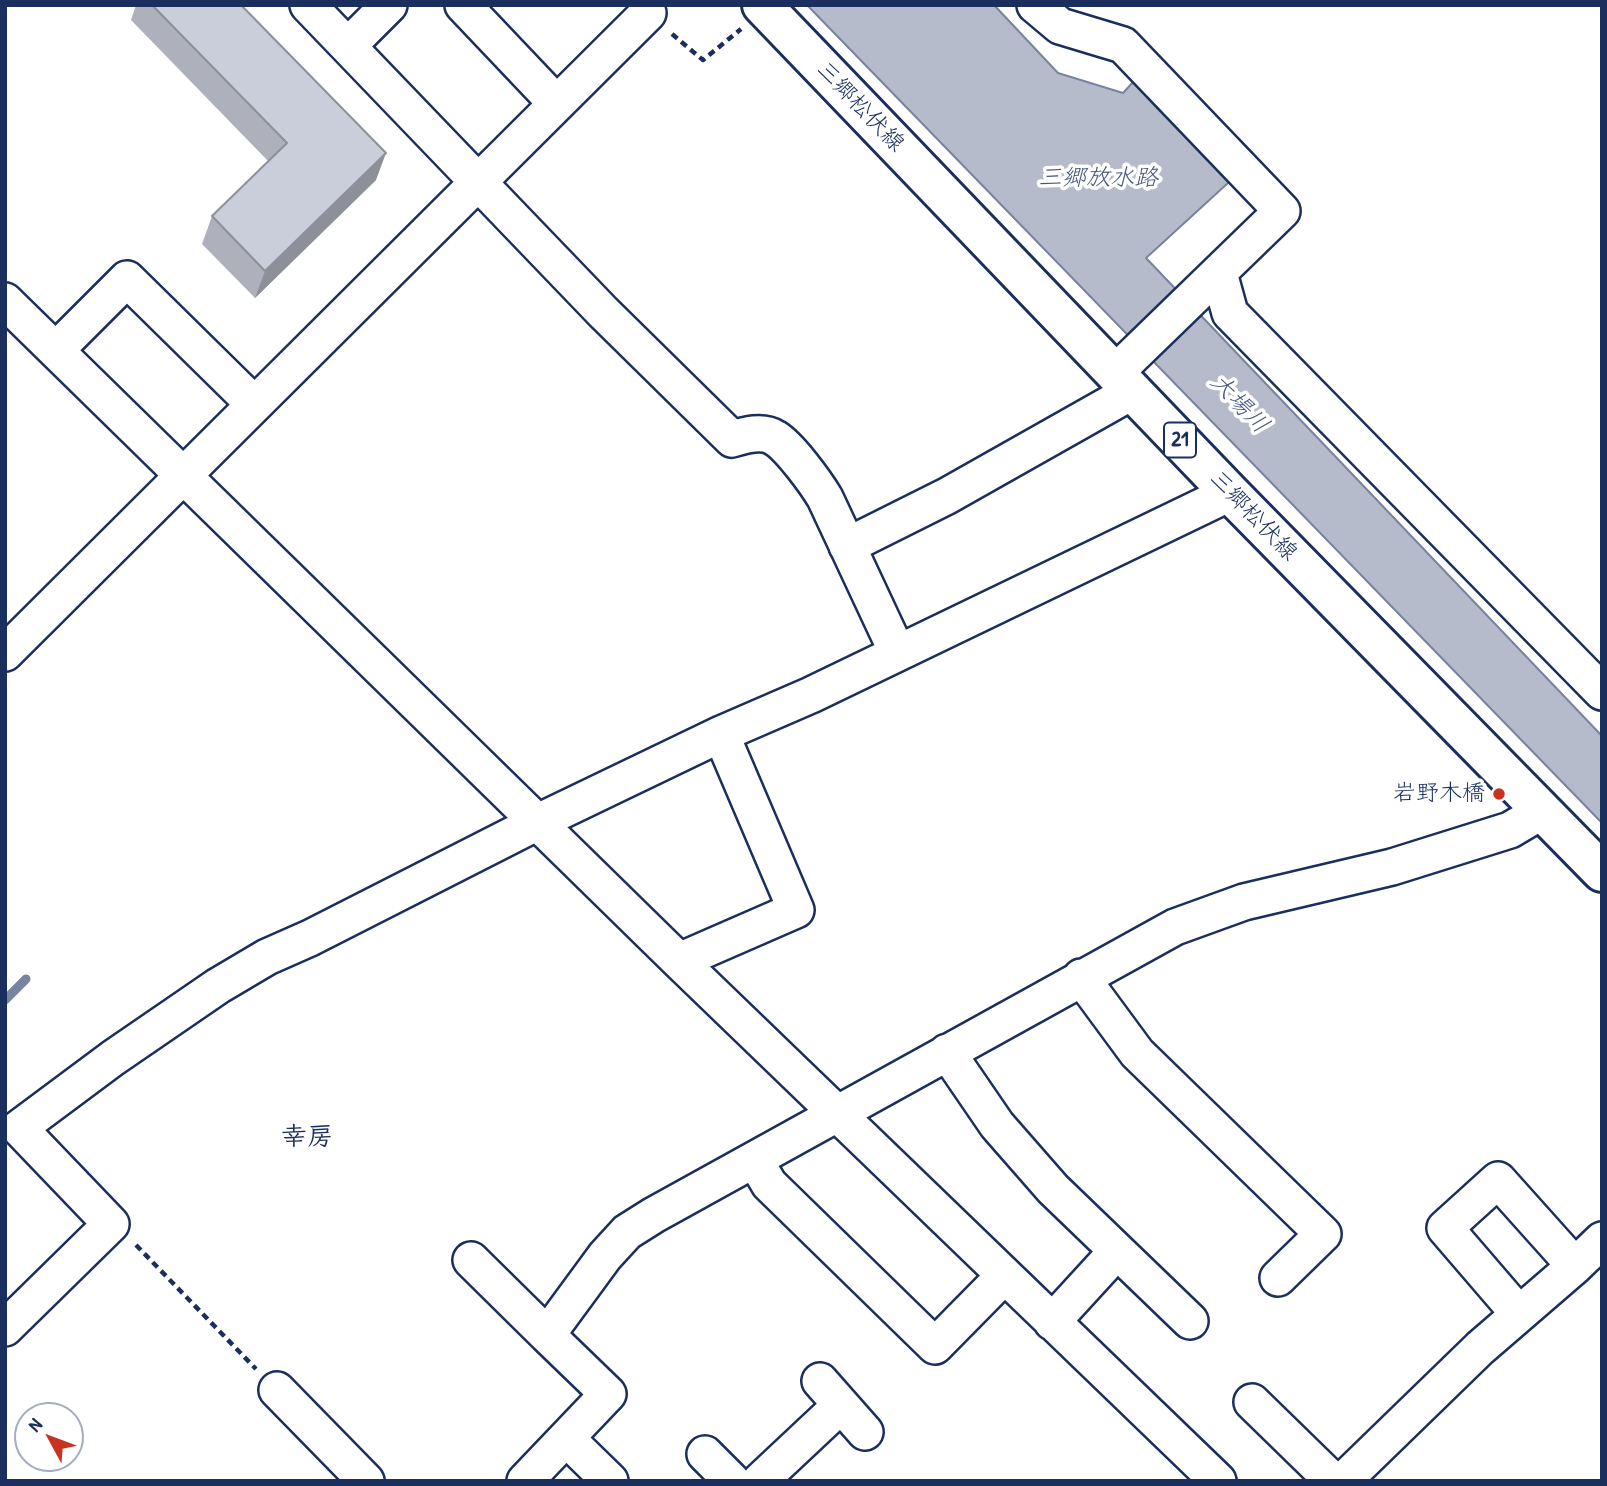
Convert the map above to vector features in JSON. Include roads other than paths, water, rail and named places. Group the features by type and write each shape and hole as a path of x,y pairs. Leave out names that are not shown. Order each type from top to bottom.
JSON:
{"main road":[{"name":"三郷松伏線","path":"764,7 1128,373 1230,493 1602,872"}],"street":[{"path":"308,5 603,312 732,439 753,433 775,437 811,476 825,498 897,652"},
{"path":"348,46 389,5"},
{"path":"463,5 556,103"},
{"path":"847,546 947,496 1128,373 1208,284 1282,211 1123,45 1060,26 1035,5"},
{"path":"5,653 648,13"},
{"path":"56,350 127,279 254,404"},
{"path":"1208,284 1230,313 1602,692"},
{"path":"5,301 679,961 1218,1481"},
{"path":"5,1328 111,1224 19,1128 113,1058 267,957 310,938 538,822 721,734 811,695 1230,493"},
{"path":"679,961 796,910 721,734"},
{"path":"547,1335 583,1284 627,1232 1175,927 1244,902 1392,867 1510,830 1542,811"},
{"path":"1081,977 1138,1053 1323,1234 1278,1278"},
{"path":"947,1052 997,1125 1053,1189 1190,1321"},
{"path":"755,1160 769,1184 935,1346 1004,1276"},
{"path":"1519,1314 1445,1228 1498,1180 1575,1266"},
{"path":"1343,1481 1480,1348 1602,1240"},
{"path":"1052,1322 1117,1251"},
{"path":"471,1260 608,1394 525,1481"},
{"path":"277,1390 366,1481"},
{"path":"760,1481 831,1393 865,1432"},
{"path":"1252,1402 1333,1481"},
{"path":"567,1439 610,1481"},
{"path":"705,1454 732,1481"}],"water":[{"name":"三郷放水路","path":"807,5 994,5 1058,73 1123,93 1157,56 1252,161 1146,258 1602,736 1602,823"}],"waterway":[{"path":"5,1000 26,979"}],"place":[{"name":"岩野木橋","path":"1499,794"}],"district":[{"name":"幸房","path":"307,1138"}],"water label":[{"name":"大場川","path":"1239,404"}]}
